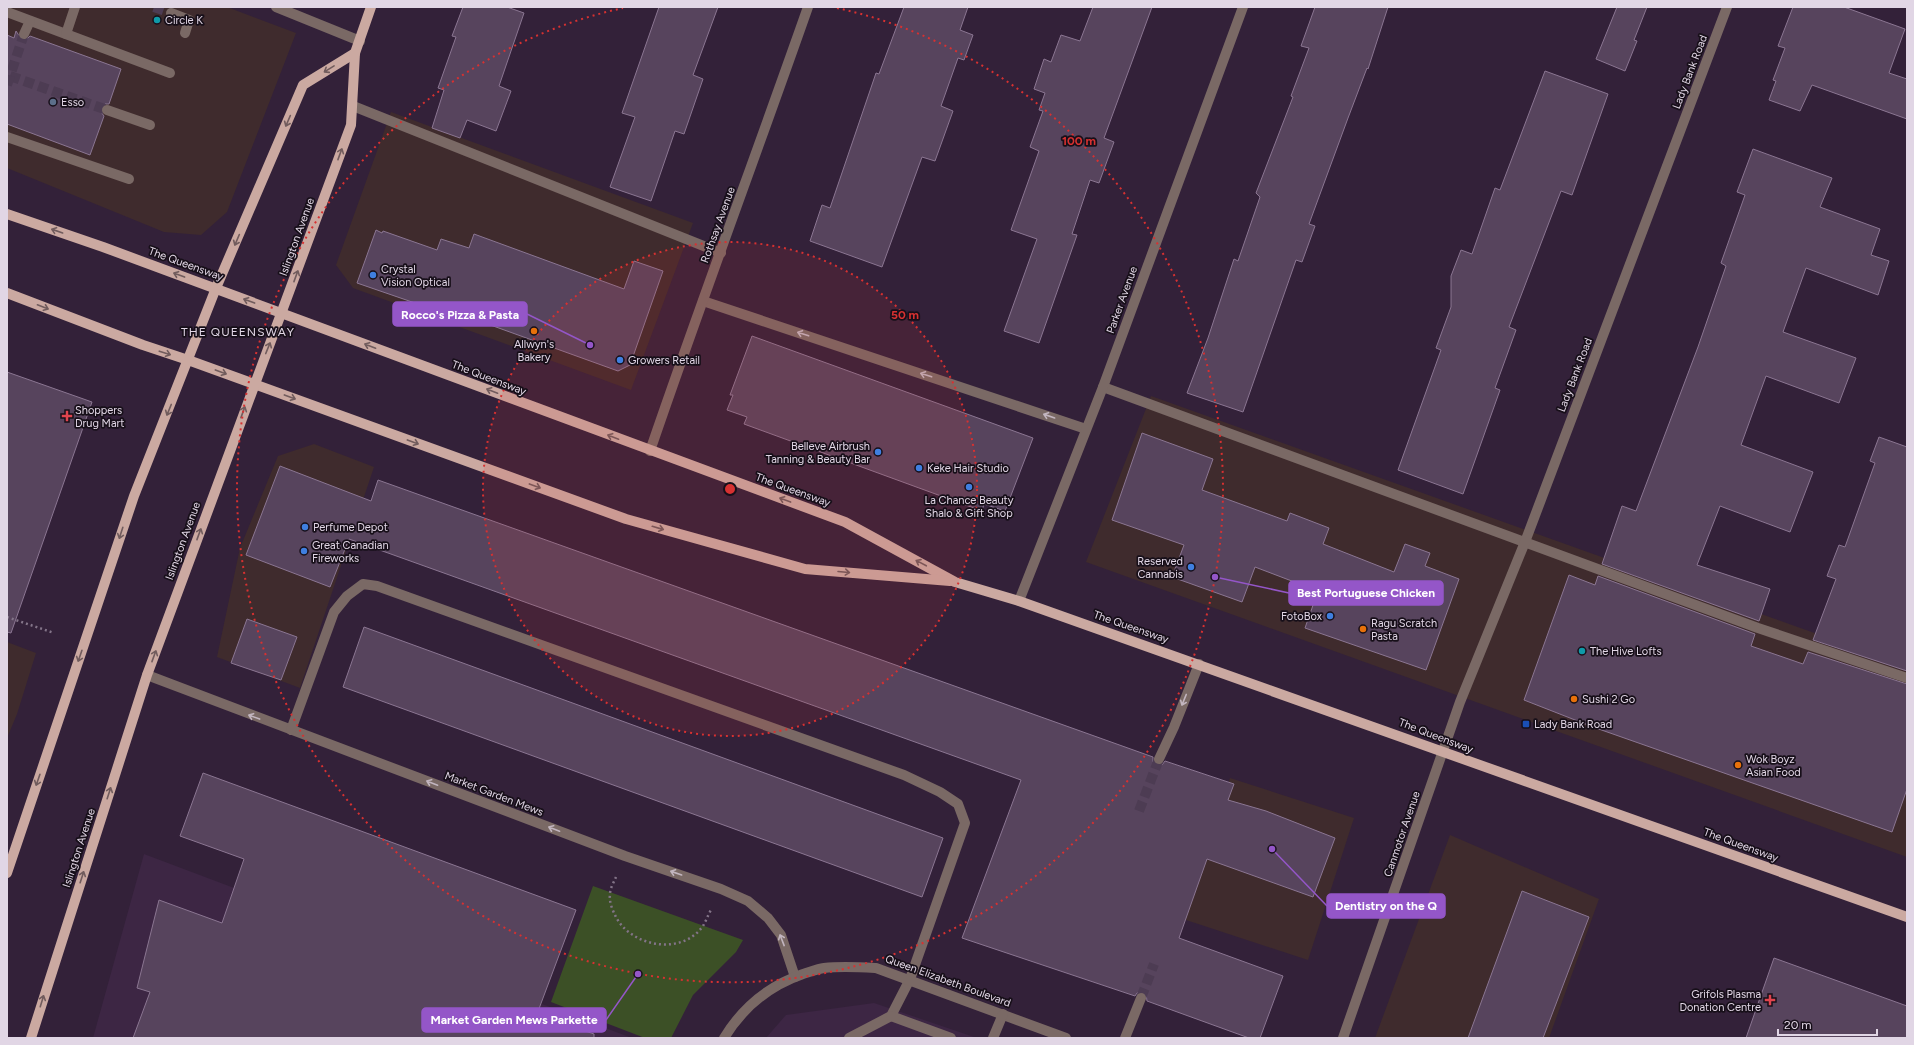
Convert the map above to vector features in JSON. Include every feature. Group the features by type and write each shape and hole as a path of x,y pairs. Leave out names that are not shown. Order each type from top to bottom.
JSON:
{"main road":[{"name":"Islington Avenue","path":"31,1038 147,675 351,124 355,53 371,7"},
{"path":"7,873 134,496 216,288 303,85 355,53"},
{"name":"The Queensway","path":"7,214 216,288 650,451 845,522 955,582"},
{"name":"The Queensway","path":"7,293 143,346 188,360 626,519 805,569 955,582 1019,600 1907,917"}],"street":[{"path":"66,34 75,7"},
{"path":"276,7 360,41"},
{"name":"Rothsay Avenue","path":"650,451 670,389 721,252 808,7"},
{"name":"Parker Avenue","path":"1019,600 1103,387 1243,7"},
{"name":"Lady Bank Road","path":"1442,751 1525,542 1727,7"},
{"path":"7,12 170,73"},
{"path":"171,13 189,20 185,33"},
{"path":"24,34 30,20"},
{"path":"353,106 721,252"},
{"path":"107,110 150,125"},
{"path":"7,137 129,179"},
{"path":"703,301 1086,429"},
{"path":"1103,387 1758,628 1907,678"},
{"path":"291,730 334,612 347,596 363,584 377,586 904,775 940,792 958,804 965,823 910,979 891,1016 848,1038"},
{"path":"1159,759 1174,727 1199,664"},
{"name":"Market Garden Mews","path":"147,675 625,856 721,889 748,901 768,918 781,934 795,977"},
{"name":"Canmotor Avenue","path":"1343,1038 1425,804 1442,751"},
{"name":"Queen Elizabeth Boulevard","path":"724,1038 748,1006 762,995 795,977 822,968 844,966 876,968 910,979 1066,1038"},
{"path":"1125,1038 1141,998"},
{"path":"993,1038 1003,1014"},
{"path":"891,1016 951,1038"}],"path":[{"path":"7,617 54,633"},
{"path":"625,856 610,894 610,902 616,917 625,929 645,941 669,944 684,940 691,936 703,926 721,889"}],"shaded area":[{"path":"7,7 227,7 296,33 227,212 201,235 164,232 7,168"},
{"path":"391,112 693,223 631,390 353,288 336,265"},
{"path":"1151,396 1907,666 1907,857 1086,562"},
{"path":"314,444 374,467 300,688 217,657 240,548 278,456"},
{"path":"7,642 36,653 17,714 7,738"},
{"path":"1230,778 1354,818 1308,960 1183,919"},
{"path":"1450,835 1599,899 1549,1038 1375,1038"},
{"path":"144,854 632,1038 93,1038"},
{"path":"874,1003 977,1038 766,1038 786,1015"}],"green space":[{"path":"593,886 743,940 736,952 693,995 671,1038 645,1038 551,1002"}],"building":[{"path":"463,7 507,7 524,13 499,86 511,91 496,131 467,120 460,138 432,128 444,90 438,88 456,37 452,36"},
{"path":"659,7 718,7 693,75 703,79 684,134 675,131 651,201 610,187 635,117 622,113"},
{"path":"904,7 968,7 960,30 973,35 964,60 958,58 941,106 953,111 935,161 922,157 882,267 810,241 822,205 830,208 876,73 879,74"},
{"path":"1093,7 1152,7 1104,138 1114,142 1099,183 1090,180 1072,234 1077,235 1039,343 1004,331 1037,239 1011,230 1039,151 1030,147 1043,111 1039,110 1045,93 1034,89 1044,59 1051,62 1061,35 1080,41"},
{"path":"1315,7 1388,7 1368,69 1367,68 1309,224 1315,226 1302,262 1296,260 1243,412 1187,393 1208,338 1234,259 1238,261 1260,197 1256,193 1293,97 1291,96 1309,48 1301,46"},
{"path":"1617,7 1647,7 1634,40 1637,41 1625,71 1596,59"},
{"path":"1793,7 1844,7 1905,29 1889,73 1907,79 1907,119 1812,85 1800,111 1769,100 1776,81 1773,80 1785,48 1778,46"},
{"path":"16,31 22,40 27,39 30,36 121,69 109,104 105,104 101,108 101,112 104,116 90,155 7,124 7,35 14,38"},
{"path":"1545,71 1608,94 1572,195 1561,191 1509,327 1516,330 1495,388 1500,390 1463,494 1398,470 1441,350 1436,348 1451,307 1451,276 1461,250 1472,254 1495,188 1500,190"},
{"path":"1753,149 1832,178 1820,207 1880,229 1871,255 1889,261 1878,295 1806,268 1783,332 1856,358 1839,403 1766,376 1741,445 1813,472 1790,532 1720,506 1697,565 1770,589 1759,621 1602,564 1622,506 1636,511 1698,347 1726,266 1721,263 1745,195 1737,192"},
{"path":"376,230 382,233 383,231 437,250 441,239 469,248 474,234 624,289 634,261 663,271 630,365 618,371 446,309 444,313 357,283"},
{"path":"752,336 1033,438 1005,511 984,504 982,511 744,424 747,417 727,410 733,395 730,395"},
{"path":"7,372 92,402 11,633 7,632"},
{"path":"1142,433 1213,459 1202,490 1287,521 1290,513 1329,528 1323,544 1394,572 1405,544 1430,553 1425,566 1459,579 1426,670 1305,628 1318,591 1255,567 1242,602 1172,577 1184,545 1112,520"},
{"path":"1879,437 1907,447 1907,671 1813,640 1836,579 1827,576 1839,545 1845,547 1875,463 1870,461"},
{"path":"280,466 371,501 378,480 1153,757 1153,762 1157,765 1162,765 1165,761 1234,784 1228,800 1266,811 1335,838 1313,897 1207,859 1179,938 1283,976 1260,1038 1249,1038 1147,1001 1146,994 1143,992 1137,993 1135,996 962,938 1021,780 349,539 330,587 246,555"},
{"path":"1569,575 1595,585 1598,576 1755,634 1751,646 1803,664 1808,652 1907,684 1907,789 1892,832 1593,727 1524,700"},
{"path":"247,619 297,637 281,680 231,663"},
{"path":"364,627 943,838 922,897 343,687"},
{"path":"203,773 576,910 537,1014 594,1034 594,1038 133,1038 150,992 137,988 159,900 222,923 244,859 180,836"},
{"path":"1522,891 1589,917 1543,1038 1468,1038"},
{"path":"1774,958 1907,1006 1907,1038 1746,1038"}],"tunnel":[{"path":"154,7 171,13"},
{"path":"7,85 24,34"},
{"path":"10,76 107,110"},
{"path":"1139,811 1159,759"},
{"path":"1141,998 1154,964"}],"place":[{"name":"Circle K","path":"157,20"},
{"name":"Esso","path":"53,102"},
{"name":"Crystal Vision Optical","path":"373,275"},
{"name":"Allwyn's Bakery","path":"534,331"},
{"name":"Rocco's Pizza & Pasta","path":"590,345"},
{"name":"Growers Retail","path":"620,360"},
{"name":"Shoppers Drug Mart","path":"67,416"},
{"name":"Belleve Airbrush Tanning & Beauty Bar","path":"878,452"},
{"name":"Keke Hair Studio","path":"919,468"},
{"name":"La Chance Beauty Shalo & Gift Shop","path":"969,487"},
{"name":"Perfume Depot","path":"305,527"},
{"name":"Great Canadian Fireworks","path":"304,551"},
{"name":"Reserved Cannabis","path":"1191,567"},
{"name":"Best Portuguese Chicken","path":"1215,577"},
{"name":"FotoBox","path":"1330,616"},
{"name":"Ragu Scratch Pasta","path":"1363,629"},
{"name":"The Hive Lofts","path":"1582,651"},
{"name":"Sushi 2 Go","path":"1574,699"},
{"name":"Lady Bank Road","path":"1526,724"},
{"name":"Wok Boyz Asian Food","path":"1738,765"},
{"name":"Dentistry on the Q","path":"1272,849"},
{"name":"Market Garden Mews Parkette","path":"638,974"},
{"name":"Grifols Plasma Donation Centre","path":"1770,1000"}],"district":[{"name":"THE QUEENSWAY","path":"238,332"}]}
